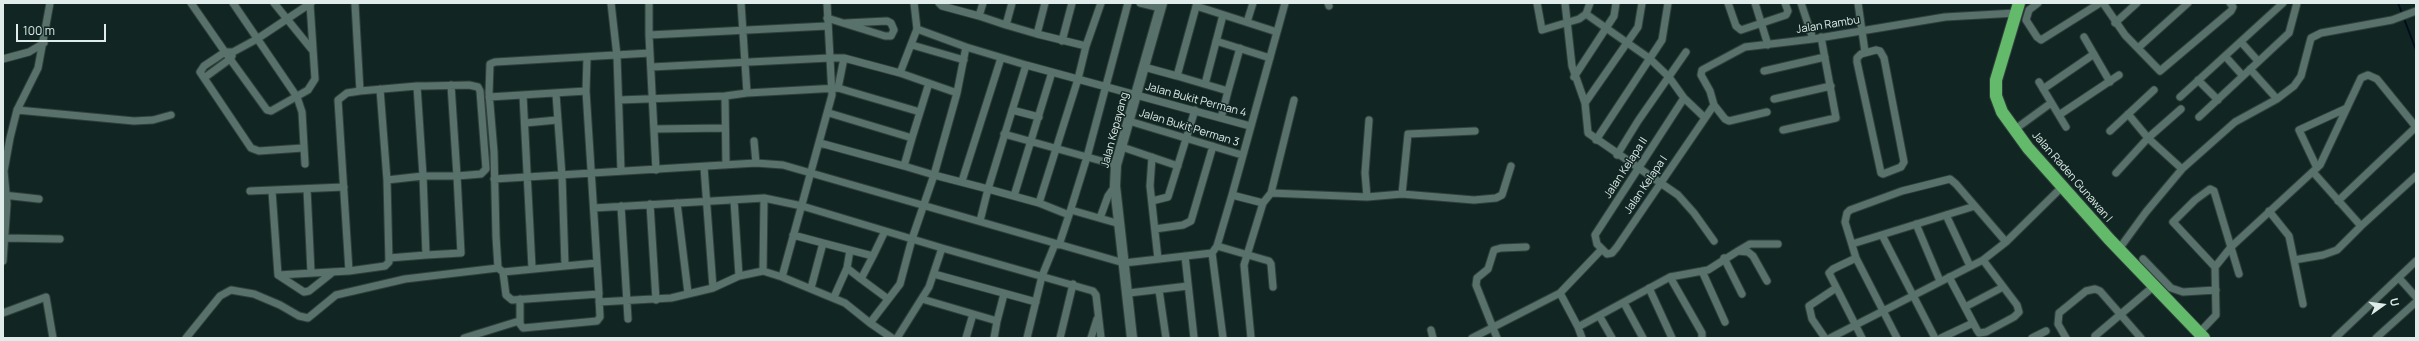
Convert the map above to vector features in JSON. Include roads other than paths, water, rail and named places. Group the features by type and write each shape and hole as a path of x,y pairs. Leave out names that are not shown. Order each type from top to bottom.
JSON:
{"highway":[{"name":"Jalan Raden Gunawan I","path":"2018,8 1996,80 1996,96 2000,108 2014,130 2063,186 2119,249 2202,336"}],"street":[{"path":"3,261 7,204 4,195 5,164 18,110 38,68 44,43 50,3"},
{"path":"192,3 225,52 232,56 269,111 298,97 312,86 315,79 310,4"},
{"path":"233,3 298,97 302,112 305,164"},
{"path":"274,3 286,20 313,51"},
{"path":"356,3 360,91"},
{"path":"611,3 617,56 621,171"},
{"path":"649,3 648,35 653,99 656,170"},
{"path":"741,3 747,93"},
{"path":"827,3 829,58 836,89"},
{"path":"900,73 917,29 914,3"},
{"path":"939,3 942,6 1006,25 1062,41 1086,46"},
{"path":"979,16 983,3"},
{"path":"1006,25 1012,3"},
{"path":"1037,34 1045,3"},
{"path":"1062,41 1072,3"},
{"path":"1039,203 1078,79 1086,46 1101,3"},
{"path":"1027,338 1042,276 1070,213 1088,157 1128,3"},
{"path":"1140,3 1162,5"},
{"path":"1247,22 1253,3"},
{"path":"494,179 756,163 783,165 812,172 1124,263 1158,260 1212,252 1217,246 1232,195 1285,3"},
{"path":"1537,3 1542,30 1568,24 1586,14 1590,3"},
{"path":"1565,3 1574,77 1585,102 1586,130 1596,140 1617,155 1661,182 1686,203 1714,241"},
{"path":"1574,77 1614,16 1616,3"},
{"path":"1585,102 1638,27 1642,3"},
{"path":"1596,140 1662,40 1668,3"},
{"path":"1728,3 1738,29 1744,30 1786,15 1788,11 1785,3"},
{"path":"1755,3 1768,45"},
{"path":"1801,3 1813,39"},
{"path":"1858,3 1865,52"},
{"path":"2038,3 2029,10 2026,20 2041,40 2101,3 2115,23 2157,69 2162,70 2231,11 2233,7 2230,3"},
{"path":"2115,23 2138,3"},
{"path":"2138,48 2188,3"},
{"path":"2180,96 2283,3"},
{"path":"2199,117 2289,33 2297,3"},
{"path":"204,78 257,38 310,4"},
{"name":"Jalan Kepayang","path":"1132,338 1129,293 1115,186 1116,165 1162,5"},
{"path":"1177,76 1196,5 1277,32"},
{"name":"Jalan Rambu","path":"1714,105 1710,91 1701,75 1702,70 1740,49 1813,39 1924,20 2018,8"},
{"path":"2119,249 2146,212 2182,169 2234,122 2277,99 2300,80 2309,43 2315,36 2329,31 2403,17 2416,11"},
{"path":"1586,14 1649,58 1669,77 1684,98 1704,117 1714,105 1725,119 1730,121 1767,112"},
{"path":"1205,84 1223,15"},
{"path":"648,35 743,30 827,22 846,23 887,21 891,23 894,30 892,35 888,36 868,32 846,23"},
{"name":"Jalan Bukit Perman 4","path":"917,29 1001,58 1250,126"},
{"path":"1783,130 1836,118 1821,37"},
{"path":"2084,37 2110,82"},
{"path":"1216,41 1270,58"},
{"path":"2241,42 2258,61"},
{"path":"3,60 29,52 44,43"},
{"path":"912,45 964,60"},
{"path":"870,324 900,284 912,239 934,175 957,93 966,47"},
{"path":"1221,118 1240,48"},
{"path":"1876,50 1882,53 1904,162 1901,167 1884,174 1881,173 1857,62 1859,55 1865,52 1876,50"},
{"path":"225,52 202,67 200,72 251,148 260,152 303,148"},
{"path":"1617,155 1686,52"},
{"path":"650,53 587,58 493,62 489,69 489,97 501,270 507,298 512,300 599,298 626,301 656,300 713,288 739,276 763,271 811,288 845,303 870,324 892,338"},
{"path":"2043,90 2094,54"},
{"path":"2225,56 2243,76"},
{"path":"1764,71 1825,57"},
{"path":"520,299 519,321 524,328 597,321 600,317 586,92 587,58"},
{"path":"782,277 844,58"},
{"path":"651,67 844,58 900,73 957,93"},
{"path":"962,181 1001,58"},
{"path":"980,221 1004,134 1026,65"},
{"path":"1144,67 1228,91"},
{"path":"2250,69 2277,99"},
{"path":"1014,196 1032,142 1052,72"},
{"path":"2059,115 2120,75"},
{"path":"2215,267 2231,247 2315,170 2325,158 2358,82 2361,78 2368,76 2377,79 2416,127 2338,201"},
{"path":"2198,80 2218,100"},
{"path":"2040,82 2043,90 2066,127"},
{"path":"904,166 928,83"},
{"path":"389,258 461,253 451,85"},
{"path":"349,271 338,100 347,93 417,86 469,85 480,89 485,153 484,172 457,176 423,176 387,180"},
{"path":"417,86 423,176 426,255"},
{"path":"1774,99 1831,86"},
{"path":"278,275 349,271 384,266 389,262 387,180 380,89"},
{"path":"619,100 725,96 747,93 836,89 920,112"},
{"path":"2110,131 2154,90"},
{"path":"489,97 586,92"},
{"path":"556,94 562,176 566,266"},
{"path":"523,95 529,177 532,268"},
{"path":"725,96 726,165"},
{"name":"Jalan Kelapa II","path":"1602,249 1595,240 1595,235 1684,98"},
{"path":"1251,338 1244,265 1246,254 1263,203 1270,193 1294,100"},
{"path":"2014,130 2051,103"},
{"path":"2347,108 2299,130 2315,170 2338,201 2361,226"},
{"path":"2116,173 2148,138 2181,109"},
{"path":"18,110 134,121 153,120 171,115"},
{"path":"1012,110 1039,118"},
{"path":"1152,201 1168,197 1195,110"},
{"path":"829,114 912,138"},
{"path":"2128,114 2148,138 2182,169"},
{"name":"Jalan Kelapa I","path":"1602,249 1609,254 1612,253 1704,117"},
{"path":"525,122 557,120"},
{"path":"1367,197 1366,173 1369,120"},
{"name":"Jalan Bukit Perman 3","path":"1129,121 1242,155"},
{"path":"654,130 725,128"},
{"path":"1402,194 1408,134 1475,131"},
{"path":"1004,134 1057,147 1116,165"},
{"path":"754,141 756,163"},
{"path":"820,143 934,175 962,181 1070,213 1100,218 1120,224"},
{"path":"1155,229 1183,225 1191,221 1213,146"},
{"path":"1122,147 1178,166"},
{"path":"1152,158 1150,186 1158,260"},
{"path":"704,166 705,201 713,288"},
{"path":"1270,193 1367,197 1402,194 1474,200 1496,198 1502,196 1511,166"},
{"path":"2294,260 2324,255 2337,250 2416,176"},
{"path":"1897,338 1856,258 1845,222 1847,213 1854,207 1902,191 1950,179 2006,242"},
{"path":"1100,218 1108,196 1115,186"},
{"path":"1830,338 1983,260 2006,242 2063,186"},
{"path":"250,191 344,187"},
{"path":"307,189 311,272"},
{"path":"272,190 278,275"},
{"path":"2202,336 2216,315 2215,267 2174,222 2207,190 2214,191 2239,274"},
{"path":"4,195 40,199"},
{"path":"1232,195 1263,203"},
{"path":"594,208 764,198 802,206 942,248 1073,284 1095,292 1101,338"},
{"path":"763,271 764,198"},
{"path":"734,200 739,276"},
{"path":"677,203 688,293"},
{"path":"650,204 656,300"},
{"path":"621,206 628,319"},
{"path":"1852,244 1975,206"},
{"path":"2269,211 2289,236 2303,304"},
{"path":"1946,215 1970,266"},
{"path":"1916,224 1940,282"},
{"path":"861,279 886,231"},
{"path":"5,234 60,239"},
{"path":"793,235 873,256"},
{"path":"1882,235 1935,338"},
{"path":"811,288 823,244"},
{"path":"1560,293 1579,334 1600,317 1670,277 1702,271 1712,267 1724,258 1750,244 1778,244"},
{"path":"1217,246 1269,261 1271,264 1273,287"},
{"path":"1497,338 1476,285 1477,278 1490,267 1494,250 1501,248 1526,247"},
{"path":"897,338 922,299 934,274 942,248"},
{"path":"1472,338 1493,326 1521,315 1560,293 1602,249"},
{"path":"834,298 847,268 850,250"},
{"path":"1738,251 1751,254 1767,281"},
{"path":"1212,252 1223,338"},
{"path":"1185,256 1194,338"},
{"path":"1724,258 1742,294"},
{"path":"1856,258 1830,270 1836,288 1862,338"},
{"path":"2143,258 2170,288 2183,292 2216,290"},
{"path":"1948,277 1979,333 1984,333 2017,315 2019,309 1983,260"},
{"path":"2335,338 2416,261"},
{"path":"186,338 220,296 231,290 254,294 280,305 299,316 308,318 336,295 405,279 597,263"},
{"path":"847,268 888,299"},
{"path":"1702,271 1725,322"},
{"path":"278,275 304,292 309,291 333,272"},
{"path":"934,274 1036,302"},
{"path":"1670,277 1702,332 1702,338"},
{"path":"2399,278 2416,297"},
{"path":"1060,338 1073,284"},
{"path":"1129,293 1188,286"},
{"path":"2095,336 2154,286"},
{"path":"1964,307 2003,287"},
{"path":"1649,288 1672,338"},
{"path":"1825,338 1812,319 1809,306 1836,288"},
{"path":"2066,338 2058,324 2059,313 2091,289 2100,291 2141,338"},
{"path":"1159,290 1166,338"},
{"path":"994,338 1004,294"},
{"path":"3,313 46,297 53,338"},
{"path":"922,299 997,321"},
{"path":"2376,338 2416,302"},
{"path":"1624,303 1643,338"},
{"path":"966,338 973,314"},
{"path":"1091,338 1098,316"},
{"path":"1600,317 1612,338"},
{"path":"464,338 519,321"},
{"path":"1941,338 1973,323"},
{"path":"1431,330 1433,338"},
{"path":"2032,338 2046,331"}],"waterway":[{"path":"2398,3 2416,50"}]}
